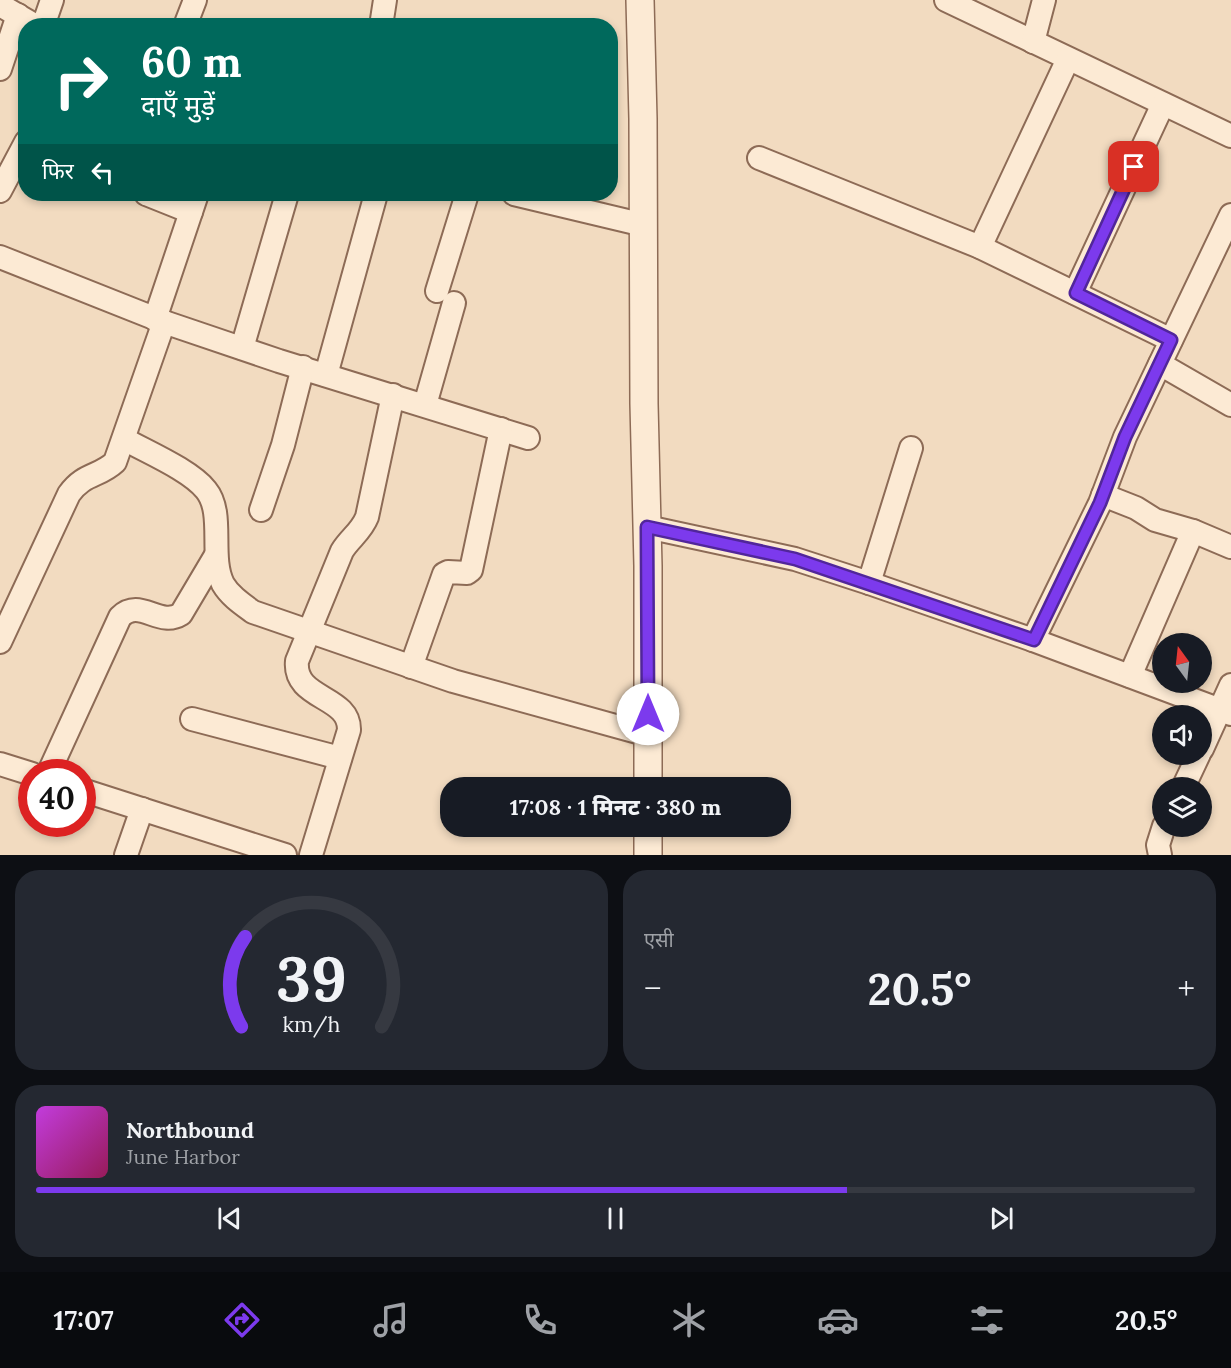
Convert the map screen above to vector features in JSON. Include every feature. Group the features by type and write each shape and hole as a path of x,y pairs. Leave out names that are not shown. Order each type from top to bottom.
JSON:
{"street":[{"path":"46,18 52,0"},
{"path":"188,18 195,0"},
{"path":"382,18 385,0"},
{"path":"640,0 648,777"},
{"path":"946,0 1231,136"},
{"path":"1033,42 1044,0"},
{"path":"0,69 18,15"},
{"path":"980,247 1068,59"},
{"path":"1076,293 1164,104"},
{"path":"0,191 18,156"},
{"path":"759,158 980,247 1171,340"},
{"path":"242,348 285,201"},
{"path":"326,375 374,201"},
{"path":"425,405 466,201"},
{"path":"543,201 644,225"},
{"path":"0,642 69,495 85,477 110,467 115,462 124,439 194,203"},
{"path":"1034,640 1103,495 1125,437 1231,215"},
{"path":"0,257 160,320 528,438"},
{"path":"1160,364 1231,405"},
{"path":"261,510 285,437 303,367"},
{"path":"311,855 349,730 349,723 337,707 302,683 298,678 297,661 342,551 362,529 367,517 393,395"},
{"path":"411,666 444,574 448,572 467,573 471,570 501,429"},
{"path":"124,439 194,478 208,491 215,507 216,555 222,582 237,600 253,612 453,681 648,735"},
{"path":"869,583 911,448"},
{"path":"1103,495 1136,508 1155,520 1193,531 1231,547"},
{"path":"647,527 795,559 1034,640 1226,712"},
{"path":"1130,676 1193,531"},
{"path":"55,759 120,617 126,611 134,609 168,619 182,614 216,555"},
{"path":"1212,734 1226,712 1231,686"},
{"path":"192,718 340,758"},
{"path":"0,764 18,770"},
{"path":"96,794 285,855"},
{"path":"126,855 142,809"},
{"path":"648,837 648,855"},
{"path":"1160,855 1158,845 1161,837"}],"route":[{"path":"648,714 647,527 795,559 1034,640 1100,503 1125,437 1171,340 1076,293 1134,167"}]}
